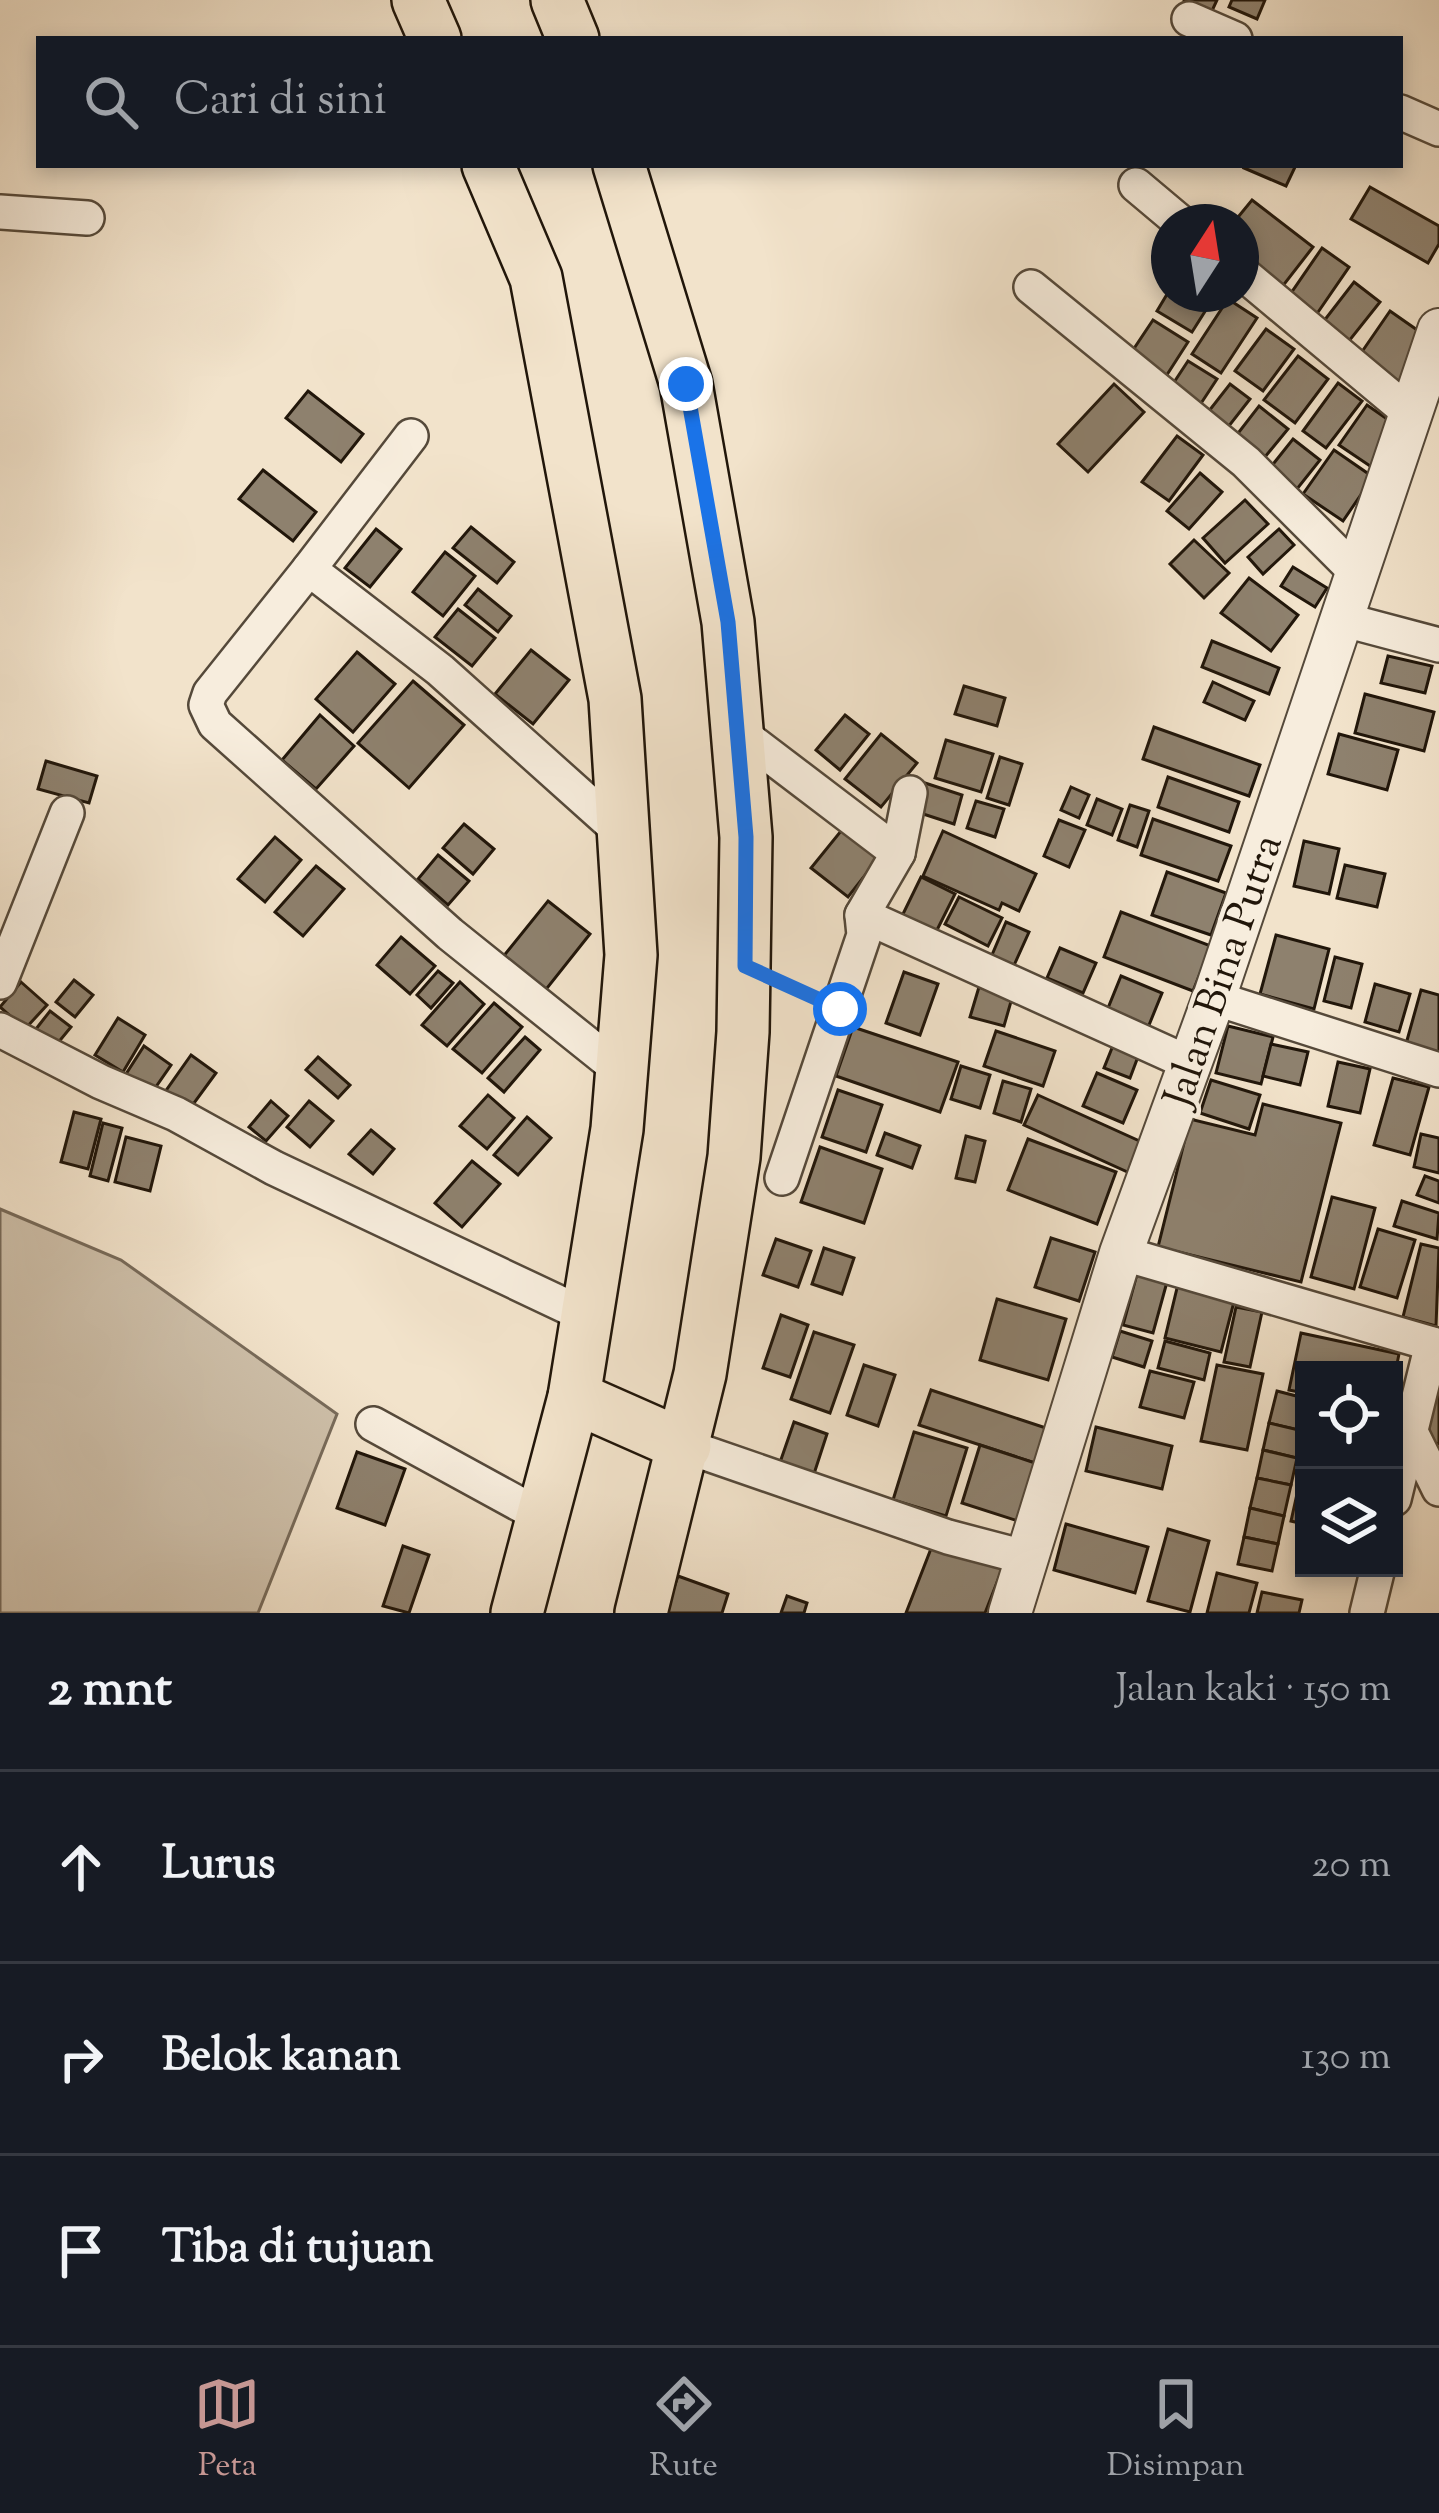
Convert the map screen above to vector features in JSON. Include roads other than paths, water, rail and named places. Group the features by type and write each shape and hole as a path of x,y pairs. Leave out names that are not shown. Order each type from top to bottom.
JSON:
{"main road":[{"path":"418,0 434,36"},
{"path":"557,0 573,36"},
{"path":"489,168 536,278 615,699 631,956 617,1129 574,1396 518,1613"},
{"path":"620,168 686,384 728,622 746,837 745,966 734,1157 709,1329 685,1446 641,1613"},
{"path":"574,1396 685,1446"}],"street":[{"path":"1189,19 1228,36"},
{"path":"1403,113 1439,129"},
{"path":"1136,185 1159,204"},
{"path":"0,212 87,218"},
{"path":"1031,287 1246,462 1359,575"},
{"path":"1259,287 1411,414"},
{"name":"Jalan Bina Putra","path":"1010,1613 1121,1253 1214,998 1439,330"},
{"path":"411,436 210,693 206,705 215,724 450,934 620,1071"},
{"path":"309,569 440,670 622,833"},
{"path":"1341,619 1439,645"},
{"path":"739,732 898,853"},
{"path":"782,1178 864,935 862,915 898,853 910,793"},
{"path":"0,982 67,813"},
{"path":"862,915 1189,1063"},
{"path":"1214,998 1439,1070"},
{"path":"0,1030 176,1114 274,1168 587,1316"},
{"path":"1121,1253 1436,1345 1401,1469"},
{"path":"373,1424 542,1516"},
{"path":"1410,1430 1439,1489"},
{"path":"685,1446 948,1537 1028,1558"},
{"path":"1367,1613 1376,1577"}]}
